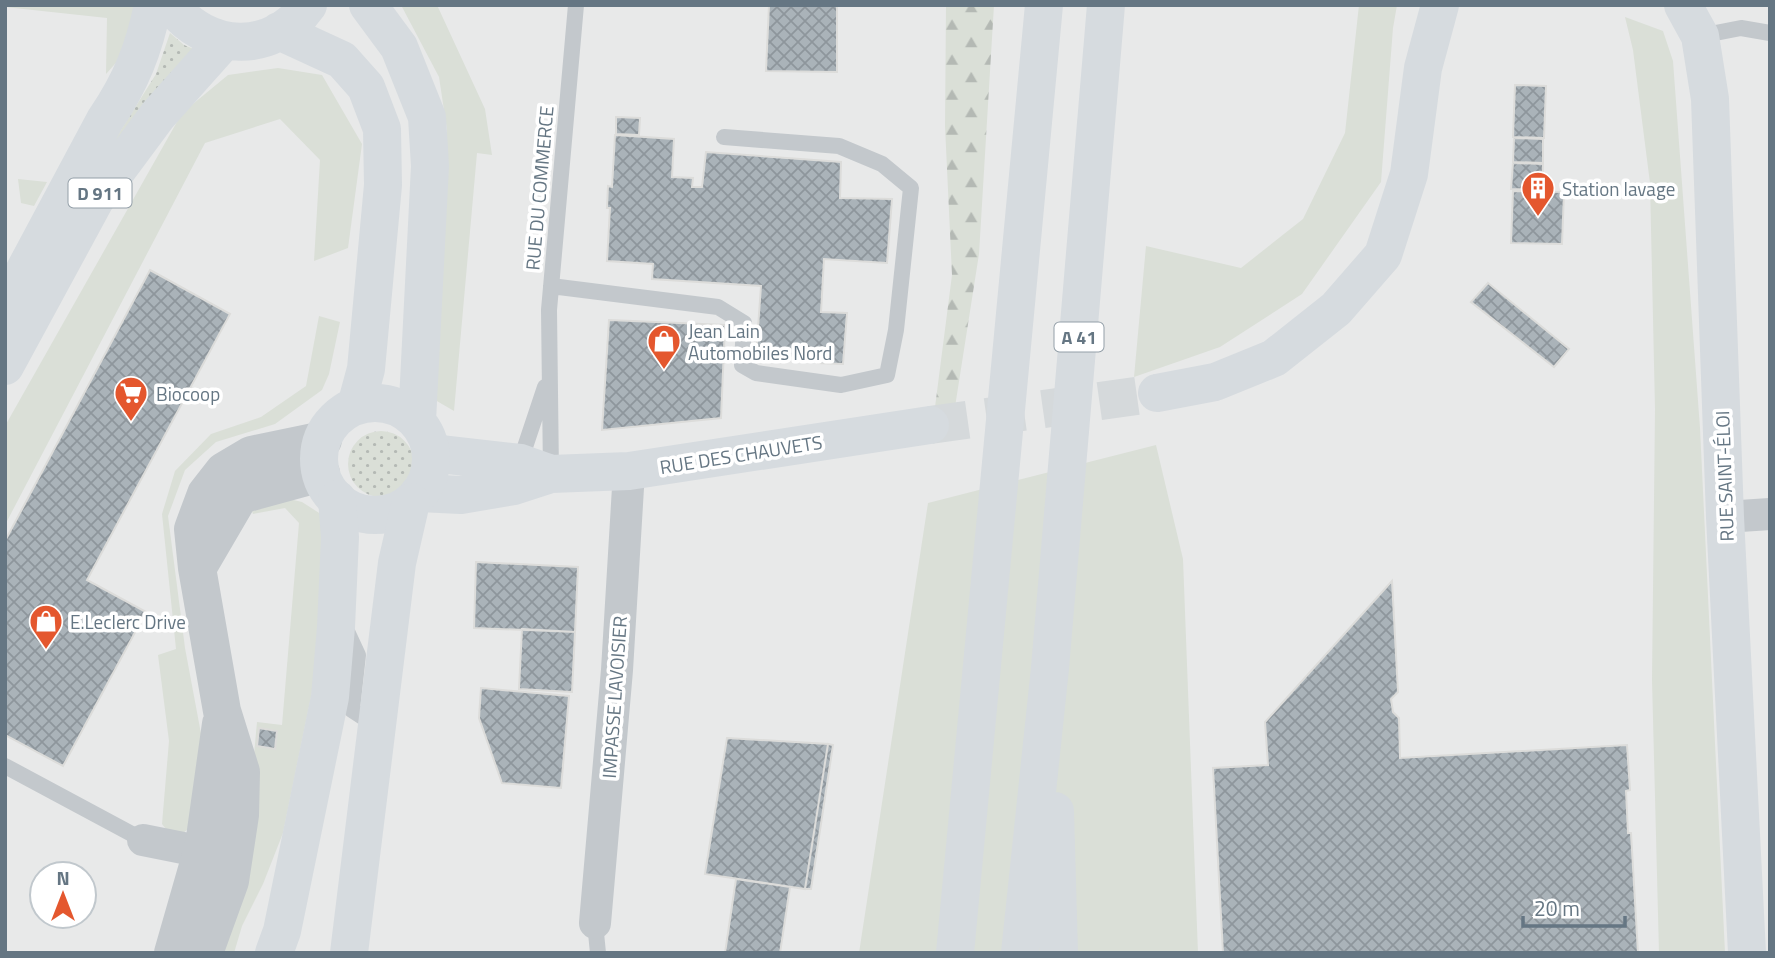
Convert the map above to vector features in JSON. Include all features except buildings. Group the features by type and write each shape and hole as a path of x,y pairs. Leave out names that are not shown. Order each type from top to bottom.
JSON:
{"main road":[{"name":"D 911","path":"5,307 136,66 153,5"},
{"path":"170,5 182,19 201,33 225,41 246,42 266,38 279,31 308,5"},
{"path":"349,953 397,563 415,497 428,477 424,437 430,166 427,117 399,47 368,5"},
{"path":"953,953 1044,5"},
{"name":"A 41","path":"1020,953 1050,668 1107,5"},
{"path":"1157,393 1215,382 1274,358 1336,310 1383,255 1409,174 1423,68 1440,5"},
{"name":"RUE SAINT-ÉLOI","path":"1691,21 1710,99 1725,517 1747,953"},
{"path":"279,31 342,60 366,87 382,129 383,185 366,369 356,406"},
{"name":"D 911","path":"5,366 95,200 158,115 225,41"},
{"path":"280,947 308,794 330,697 340,537 327,471 330,425 356,406 389,404 404,411 424,437"},
{"name":"RUE DES CHAUVETS","path":"424,437 535,468 629,471 930,425"},
{"name":"RUE DES CHAUVETS","path":"415,497 461,495 513,486 535,468"},
{"path":"327,471 350,509 366,514 398,510 415,497"},
{"path":"1050,668 1059,953"}],"street":[{"path":"173,953 209,873 240,815 242,772 222,711 197,568 193,529 206,494 224,471 251,455 327,471"},
{"name":"IMPASSE LAVOISIER","path":"596,938 629,471"},
{"path":"1725,517 1770,514"},
{"path":"142,840 209,873"},
{"path":"194,953 209,873"},
{"path":"204,953 209,873"}],"lane":[{"name":"RUE DU COMMERCE","path":"535,468 549,375 551,286 576,5"},
{"path":"1691,21 1770,33"},
{"path":"551,286 718,307 744,323 742,365 756,373 841,385 887,375 896,330 911,188 882,164 839,146 724,136"},
{"name":"RUE DU COMMERCE","path":"535,468 549,375"},
{"path":"337,608 358,655 352,710 377,726"},
{"path":"5,766 142,840"}],"shaded area":[{"path":"5,5 1770,5 1770,953 5,953"}],"green space":[{"path":"5,5 133,5 128,43 106,74 107,18"},
{"path":"401,5 437,5 485,109 492,155 477,153 454,411 430,397 447,130 439,77"},
{"path":"946,5 994,5 979,254 955,407 935,407 952,275 945,126"},
{"path":"1359,5 1397,5 1381,182 1302,294 1220,347 1134,377 1146,246 1241,268 1303,219 1345,133"},
{"path":"1625,17 1663,31 1673,61 1700,428 1725,953 1659,953 1652,680 1655,409 1650,183 1633,50"},
{"path":"170,33 184,45 201,52 44,253 156,74"},
{"path":"278,68 322,75 362,144 348,248 314,261 320,160 280,119 205,143 5,525 5,426 182,113 228,75"},
{"path":"18,179 47,182 34,206 21,203"},
{"path":"319,316 340,322 329,374 322,390 275,424 216,442 185,470 168,516 185,648 202,739 192,826 183,833 169,833 162,824 169,741 158,655 176,649 162,514 175,471 211,434 261,417 306,386"},
{"path":"381,431 394,433 409,446 414,464 412,477 399,492 381,497 368,495 353,482 348,464 350,451 363,436"},
{"path":"1156,445 1183,559 1198,953 859,953 928,503"},
{"path":"285,498 302,502 327,518 327,619 283,833 263,884 242,926 234,953 207,953 252,776 257,722 282,725 299,523 285,508 253,514 249,503"}],"tunnel":[{"path":"930,425 1157,393"}],"place":[{"name":"Station lavage","path":"1538,218"},
{"name":"Jean Lain Automobiles Nord","path":"664,371"},
{"name":"Biocoop","path":"131,423"},
{"name":"E.Leclerc Drive","path":"46,651"}]}
